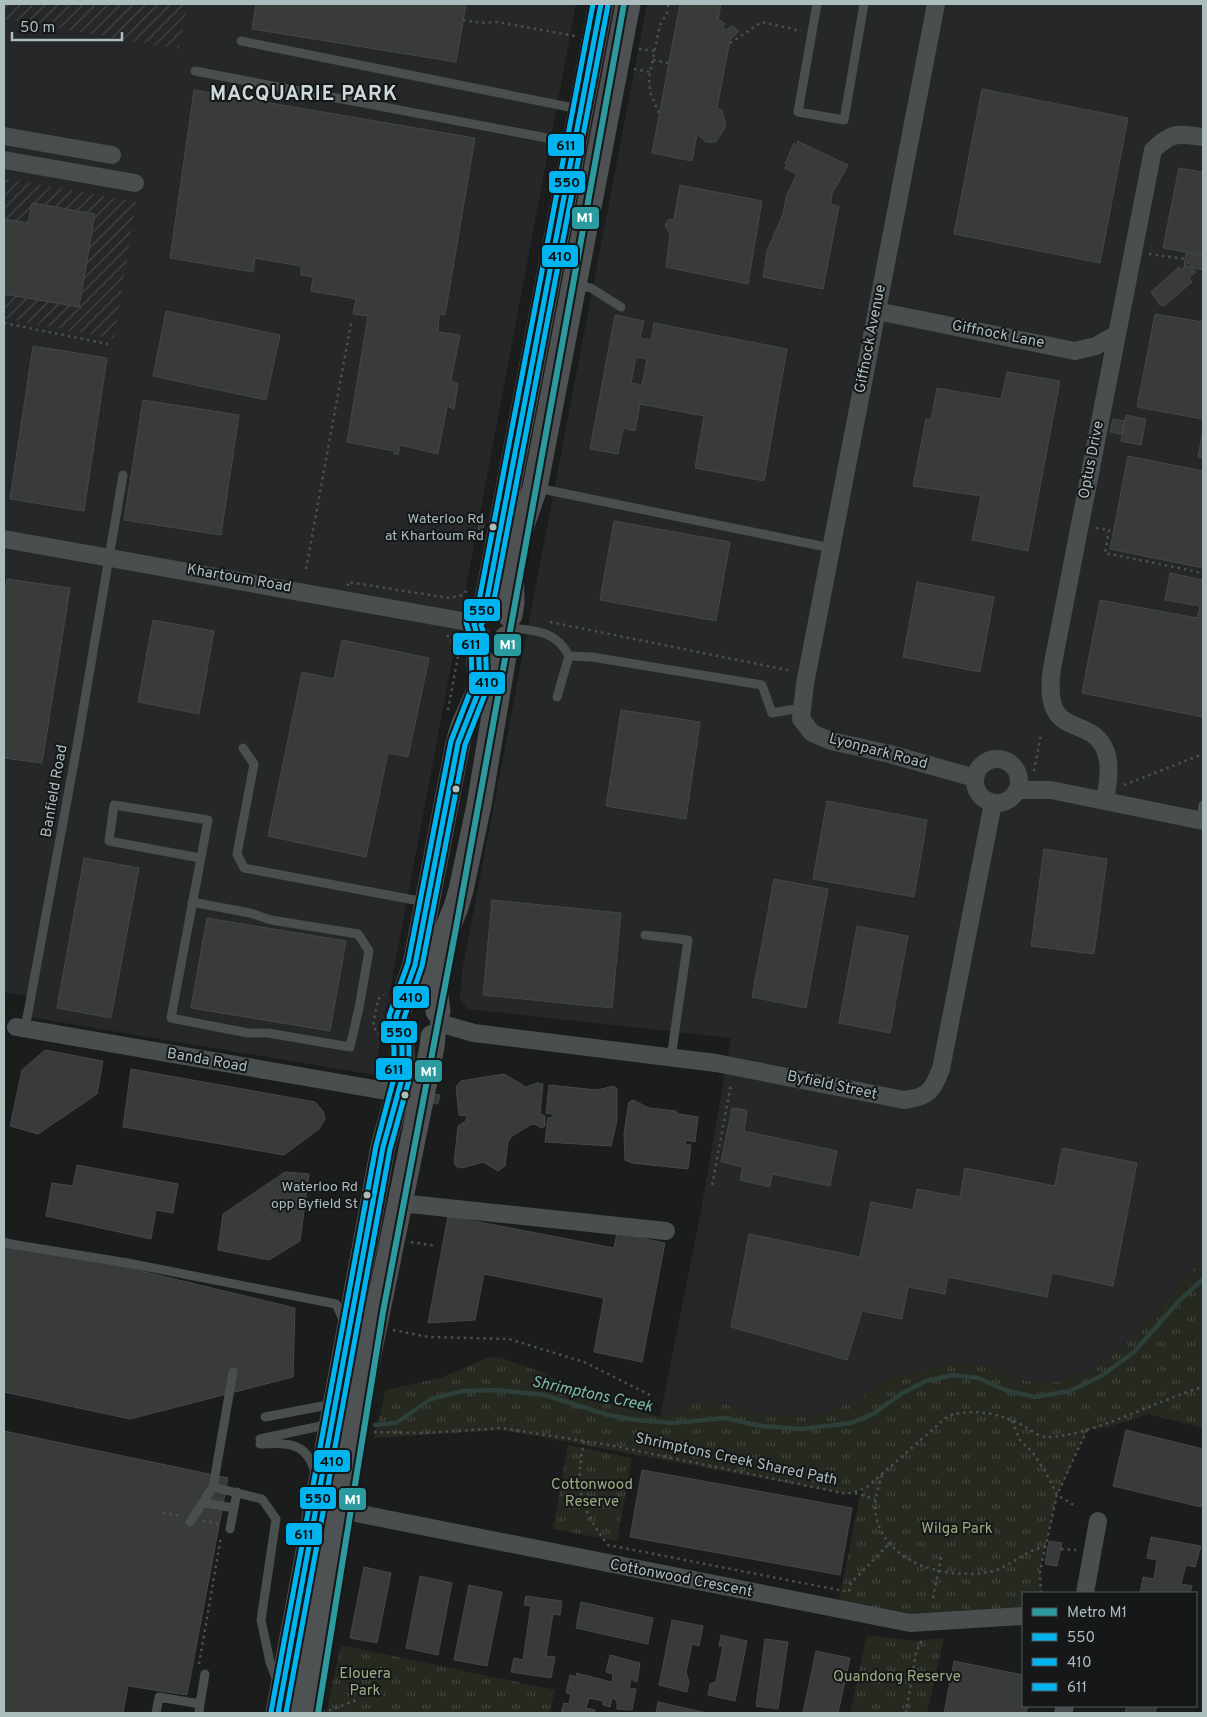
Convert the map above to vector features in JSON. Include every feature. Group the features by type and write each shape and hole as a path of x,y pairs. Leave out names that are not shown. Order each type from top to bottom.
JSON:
{"street":[{"path":"352,1419 348,1341 383,1147 398,1093 403,1063 391,1037 396,1017 393,1000 416,965 458,743 463,726 480,688 478,623 486,604 601,4"},
{"path":"280,1704 352,1419 400,1203 432,1047 436,1024 434,980 436,957 456,907 479,805 510,627 512,603 510,581 511,557 535,488 628,4"},
{"name":"Giffnock Avenue","path":"800,673 831,548 936,4"},
{"name":"Optus Drive","path":"1106,796 1110,775 1106,752 1096,736 1058,716 1051,698 1050,680 1153,150 1170,136 1183,134 1203,137"},
{"path":"4,136 112,156"},
{"path":"4,160 135,183"},
{"name":"Giffnock Lane","path":"877,311 1076,351 1096,346 1117,334"},
{"name":"Khartoum Road","path":"4,539 478,623"},
{"path":"478,623 495,605 502,608 510,627"},
{"path":"478,623 484,642 495,644 510,627"},
{"path":"800,673 801,708"},
{"name":"Lyonpark Road","path":"801,708 801,719 812,733 831,741 890,754 976,778"},
{"path":"1003,760 1010,763 1019,776 1018,790 1007,801 993,803 981,797 976,785 976,778 982,765 988,761 1003,760"},
{"path":"1018,790 1051,790 1106,796 1203,816"},
{"name":"Byfield Street","path":"436,1024 474,1033 740,1068 904,1100 921,1098 933,1088 941,1069 993,803"},
{"path":"391,1037 412,1042 426,1041 436,1024 434,1005 421,998 407,1001 393,1000"},
{"name":"Banda Road","path":"20,1028 398,1093"},
{"path":"400,1203 666,1232"},
{"path":"302,1713 330,1509"},
{"name":"Cottonwood Crescent","path":"330,1509 910,1623 1022,1616"},
{"path":"1086,1592 1098,1521"}],"lane":[{"path":"817,4 798,112 844,120 864,4"},
{"path":"241,41 580,109"},
{"path":"194,71 574,143"},
{"path":"575,285 590,288 621,307"},
{"name":"Banfield Road","path":"20,1028 109,557 122,475"},
{"path":"535,488 831,548"},
{"path":"510,627 548,634 562,643 569,656 557,697"},
{"path":"569,656 592,657 762,685 772,713 801,708"},
{"path":"243,748 254,764 237,854 244,868 427,903"},
{"path":"192,902 250,913 271,920 358,934 368,951 359,1008 350,1047 268,1032 248,1033 171,1018 192,902 200,858 208,820 114,805 109,841 200,858"},
{"path":"645,935 688,940 672,1058"},
{"path":"4,1243 128,1263 336,1304 342,1312 348,1341"},
{"path":"336,1304 358,1290"},
{"path":"192,1520 213,1487 233,1372"},
{"path":"265,1417 352,1419"},
{"path":"330,1509 312,1463 303,1450 288,1443 260,1441 352,1419"},
{"path":"213,1487 262,1499 276,1520 261,1620 280,1704"},
{"path":"227,1527 234,1508 237,1492"},
{"path":"204,1502 234,1508"},
{"path":"199,1713 205,1674"},
{"path":"156,1713 159,1697 200,1704"}],"path":[{"path":"659,113 650,92 650,72 660,25 668,13 668,4"},
{"path":"463,20 482,23 497,22 575,36"},
{"path":"730,43 762,22 812,33"},
{"path":"573,44 576,28"},
{"path":"634,48 655,51"},
{"path":"653,60 669,63"},
{"path":"630,68 650,72"},
{"path":"1133,251 1185,259"},
{"path":"4,323 108,344"},
{"path":"306,569 352,323"},
{"path":"1094,528 1109,530 1105,553 1203,573"},
{"path":"348,582 449,598 463,595 472,584"},
{"path":"549,622 800,673"},
{"path":"446,717 459,652 447,635"},
{"path":"1034,771 1041,734"},
{"path":"1106,796 1203,754"},
{"path":"391,1037 373,1026 378,999 393,1000"},
{"path":"378,1078 382,1060"},
{"path":"712,1185 731,1084"},
{"path":"406,1241 436,1246"},
{"path":"390,1330 429,1337 509,1339 584,1362 652,1396"},
{"name":"Shrimptons Creek Shared Path","path":"352,1419 424,1433 502,1428 584,1441 838,1493 856,1493 866,1488 948,1416 961,1412 981,1412 1011,1421 1044,1437 1087,1430 1173,1396 1203,1387"},
{"path":"1011,1421 1020,1440 1037,1459 1057,1495 1077,1507"},
{"path":"1040,1592 1040,1571 1057,1495 1087,1430"},
{"path":"584,1441 580,1460 580,1498 592,1523 608,1544 849,1592 851,1583 889,1544"},
{"path":"882,1474 875,1499 875,1516 889,1544 909,1561 938,1571 962,1574 993,1571 1012,1564 1036,1548 1047,1546"},
{"path":"856,1493 875,1499"},
{"path":"163,1513 227,1527"},
{"path":"198,1666 222,1534"},
{"path":"1061,1549 1078,1551"},
{"path":"933,1598 942,1553"},
{"path":"906,1713 916,1653 930,1622"},
{"path":"323,1713 359,1699"}],"shaded area":[{"path":"4,4 576,4 374,1075 5,1013 27,1016 30,997 4,992"},
{"path":"4,4 187,4 179,49 4,19"},
{"path":"647,4 1203,4 1203,1264 1193,1269 1120,1350 1090,1368 1058,1382 1026,1381 995,1367 889,1379 853,1401 813,1417 767,1416 708,1399 660,1417 700,1216 731,1038 468,1009 460,999 462,972"},
{"path":"4,178 136,202 114,339 4,318"}],"green space":[{"name":"Wilga Park","path":"1203,1264 1203,1428 1148,1414 1108,1427 1087,1430 1057,1495 1040,1571 1041,1592 1022,1592 1022,1616 910,1623 837,1610 860,1496 864,1489 847,1494 502,1430 374,1438 386,1390 443,1377 487,1358 499,1357 541,1372 590,1398 660,1417 707,1399 767,1416 813,1417 853,1401 889,1379 959,1362 995,1367 1026,1381 1058,1382 1090,1368 1120,1350 1193,1269"},
{"name":"Cottonwood Reserve","path":"568,1445 632,1458 617,1541 553,1529"},
{"name":"Quandong Reserve","path":"867,1635 913,1641 944,1638 927,1713 850,1713"},
{"name":"Elouera Park","path":"341,1645 555,1690 550,1713 326,1713"}],"building":[{"path":"256,4 466,4 456,62 252,29"},
{"path":"680,4 721,4 718,19 724,23 723,31 733,26 739,31 730,40 717,108 722,110 726,126 716,142 706,142 697,134 692,161 652,153"},
{"path":"982,89 1128,118 1100,263 954,234"},
{"path":"194,90 475,138 445,315 439,314 438,332 460,335 451,381 458,384 454,409 447,406 438,454 400,445 398,455 394,454 394,451 347,442 368,316 353,314 356,299 311,291 313,277 301,275 301,266 255,258 253,272 170,258"},
{"path":"797,141 848,165 832,194 831,204 839,206 823,289 763,277 767,251 783,214 786,197 797,174 784,168 787,166 785,164 794,143 797,145"},
{"path":"1179,168 1203,172 1203,255 1163,248"},
{"path":"680,185 762,201 748,284 666,267 670,235 665,225 668,220 674,219"},
{"path":"32,203 95,214 79,307 4,294 4,219 28,223"},
{"path":"1186,253 1203,256 1203,270 1184,266"},
{"path":"1188,263 1196,272 1189,278 1192,282 1164,306 1160,305 1151,292 1179,267 1181,270"},
{"path":"166,311 280,335 266,400 153,376"},
{"path":"1155,314 1203,322 1203,419 1137,407"},
{"path":"615,315 644,321 640,338 651,340 654,323 787,349 764,481 695,468 704,416 640,404 635,431 623,428 618,454 590,449","holes":["636,357 647,359 642,385 631,383"]},
{"path":"33,346 107,358 84,511 10,499"},
{"path":"1007,372 1060,381 1028,551 972,540 981,496 913,486 926,419 931,420 937,388 1001,399"},
{"path":"143,400 239,415 221,535 124,520"},
{"path":"1126,415 1146,419 1141,445 1121,441"},
{"path":"1113,419 1125,421 1122,434 1110,432"},
{"path":"1203,431 1203,458 1198,457"},
{"path":"1128,456 1203,471 1203,568 1110,549"},
{"path":"480,520 485,520 483,531 478,529"},
{"path":"614,521 730,542 716,621 600,600"},
{"path":"1170,573 1203,580 1203,717 1082,693 1100,600 1197,618 1200,606 1165,600"},
{"path":"7,579 70,588 42,763 4,758 4,601"},
{"path":"917,582 994,597 980,672 903,657"},
{"path":"153,620 214,631 199,714 138,702"},
{"path":"342,640 429,658 408,757 388,753 366,857 268,836 302,672 334,679"},
{"path":"621,710 700,722 686,819 606,806"},
{"path":"827,801 927,820 914,897 813,879"},
{"path":"1044,849 1107,859 1094,954 1031,946"},
{"path":"84,858 139,868 111,1018 57,1008"},
{"path":"774,879 828,889 806,1008 752,997"},
{"path":"492,900 621,913 612,1008 483,995"},
{"path":"207,918 346,941 330,1031 191,1008"},
{"path":"857,926 908,936 890,1033 839,1023"},
{"path":"45,1050 103,1061 97,1094 38,1134 10,1126 22,1070"},
{"path":"131,1069 315,1102 323,1111 325,1119 319,1129 284,1155 123,1127"},
{"path":"504,1074 526,1087 537,1083 543,1084 540,1114 545,1116 545,1126 542,1128 534,1124 530,1125 511,1137 508,1142 505,1166 498,1171 483,1162 462,1168 457,1167 454,1164 458,1126 466,1121 467,1116 459,1115 456,1087 461,1081"},
{"path":"549,1085 597,1090 614,1086 617,1089 617,1121 611,1146 545,1142 548,1118 553,1117 553,1114 546,1113"},
{"path":"435,1094 440,1095 438,1104 433,1103"},
{"path":"633,1100 649,1108 676,1111 679,1114 698,1117 695,1142 686,1140 685,1144 691,1145 688,1169 632,1163 625,1160 624,1133 629,1102"},
{"path":"732,1108 747,1110 744,1131 837,1151 830,1186 772,1174 770,1187 740,1180 743,1167 721,1162"},
{"path":"1062,1148 1137,1163 1113,1286 1052,1273 1047,1297 948,1277 945,1294 908,1287 902,1319 862,1311 847,1360 731,1327 749,1234 860,1257 871,1202 913,1210 917,1189 960,1197 965,1168 1055,1186"},
{"path":"77,1165 178,1184 173,1213 156,1210 151,1239 46,1216 52,1183 73,1186"},
{"path":"285,1172 309,1174 300,1241 269,1260 218,1250 223,1214"},
{"path":"448,1216 614,1248 617,1233 665,1243 642,1362 594,1352 604,1298 484,1274 475,1320 428,1323"},
{"path":"4,1238 295,1308 293,1377 130,1419 4,1392"},
{"path":"1126,1430 1203,1449 1203,1497 1201,1507 1113,1486"},
{"path":"4,1431 228,1478 187,1695 128,1686 123,1713 4,1713"},
{"path":"642,1470 852,1508 840,1575 630,1537"},
{"path":"1151,1537 1201,1546 1195,1567 1186,1565 1181,1584 1192,1586 1190,1592 1140,1592 1143,1577 1154,1579 1157,1560 1147,1558"},
{"path":"1049,1541 1062,1543 1057,1566 1045,1564"},
{"path":"364,1567 391,1573 377,1643 350,1638"},
{"path":"420,1576 452,1583 438,1655 406,1648"},
{"path":"469,1585 502,1592 487,1666 454,1660"},
{"path":"526,1596 562,1601 560,1615 553,1614 546,1656 555,1657 551,1678 511,1672 514,1658 523,1660 531,1606 524,1605"},
{"path":"581,1602 653,1618 648,1644 576,1628"},
{"path":"672,1620 703,1626 699,1646 692,1644 686,1672 689,1682 687,1692 659,1685"},
{"path":"721,1635 747,1641 735,1701 708,1695 710,1684 716,1682 723,1646 719,1646"},
{"path":"765,1639 788,1642 778,1709 756,1706"},
{"path":"816,1651 850,1658 838,1713 803,1713"},
{"path":"610,1655 640,1663 637,1682 631,1679 629,1688 636,1689 632,1710 617,1709 617,1701 612,1698 610,1707 603,1705 603,1701 589,1698 586,1708 595,1710 594,1713 561,1713 564,1703 569,1704 571,1694 566,1693 570,1675 578,1677 576,1673 612,1682 613,1674 606,1672"},
{"path":"954,1661 1022,1675 1022,1707 1028,1707 1026,1713 944,1713"},
{"path":"658,1702 707,1713 656,1713"},
{"path":"1127,1707 1157,1707 1155,1713 1125,1713"}],"waterway":[{"name":"Shrimptons Creek","path":"375,1425 396,1423 431,1399 463,1391 496,1390 545,1395 608,1415 637,1420 673,1423 725,1418 761,1426 802,1429 851,1423 873,1414 901,1394 926,1381 953,1375 978,1378 1005,1390 1035,1397 1070,1391 1101,1376 1134,1352 1178,1302 1203,1279"}],"metro line":[{"name":"M1","path":"318,1713 383,1312 456,928 624,4"}],"transit line":[{"name":"611","path":"271,1712 376,1146 394,1078 394,1048 389,1016 408,963 451,741 472,687 471,640 466,622 479,601 593,4"},
{"name":"550","path":"278,1713 383,1147 402,1079 402,1047 396,1017 415,965 458,743 480,688 478,638 474,624 486,604 601,4"},
{"name":"410","path":"286,1713 390,1149 409,1080 409,1046 404,1018 422,966 465,745 487,689 485,637 481,625 493,605 608,5"}],"place":[{"name":"Waterloo Rd at Khartoum Rd","path":"493,527"},
{"name":"Waterloo Rd opp Byfield St","path":"367,1195"}],"district":[{"name":"MACQUARIE PARK","path":"304,95"}]}
